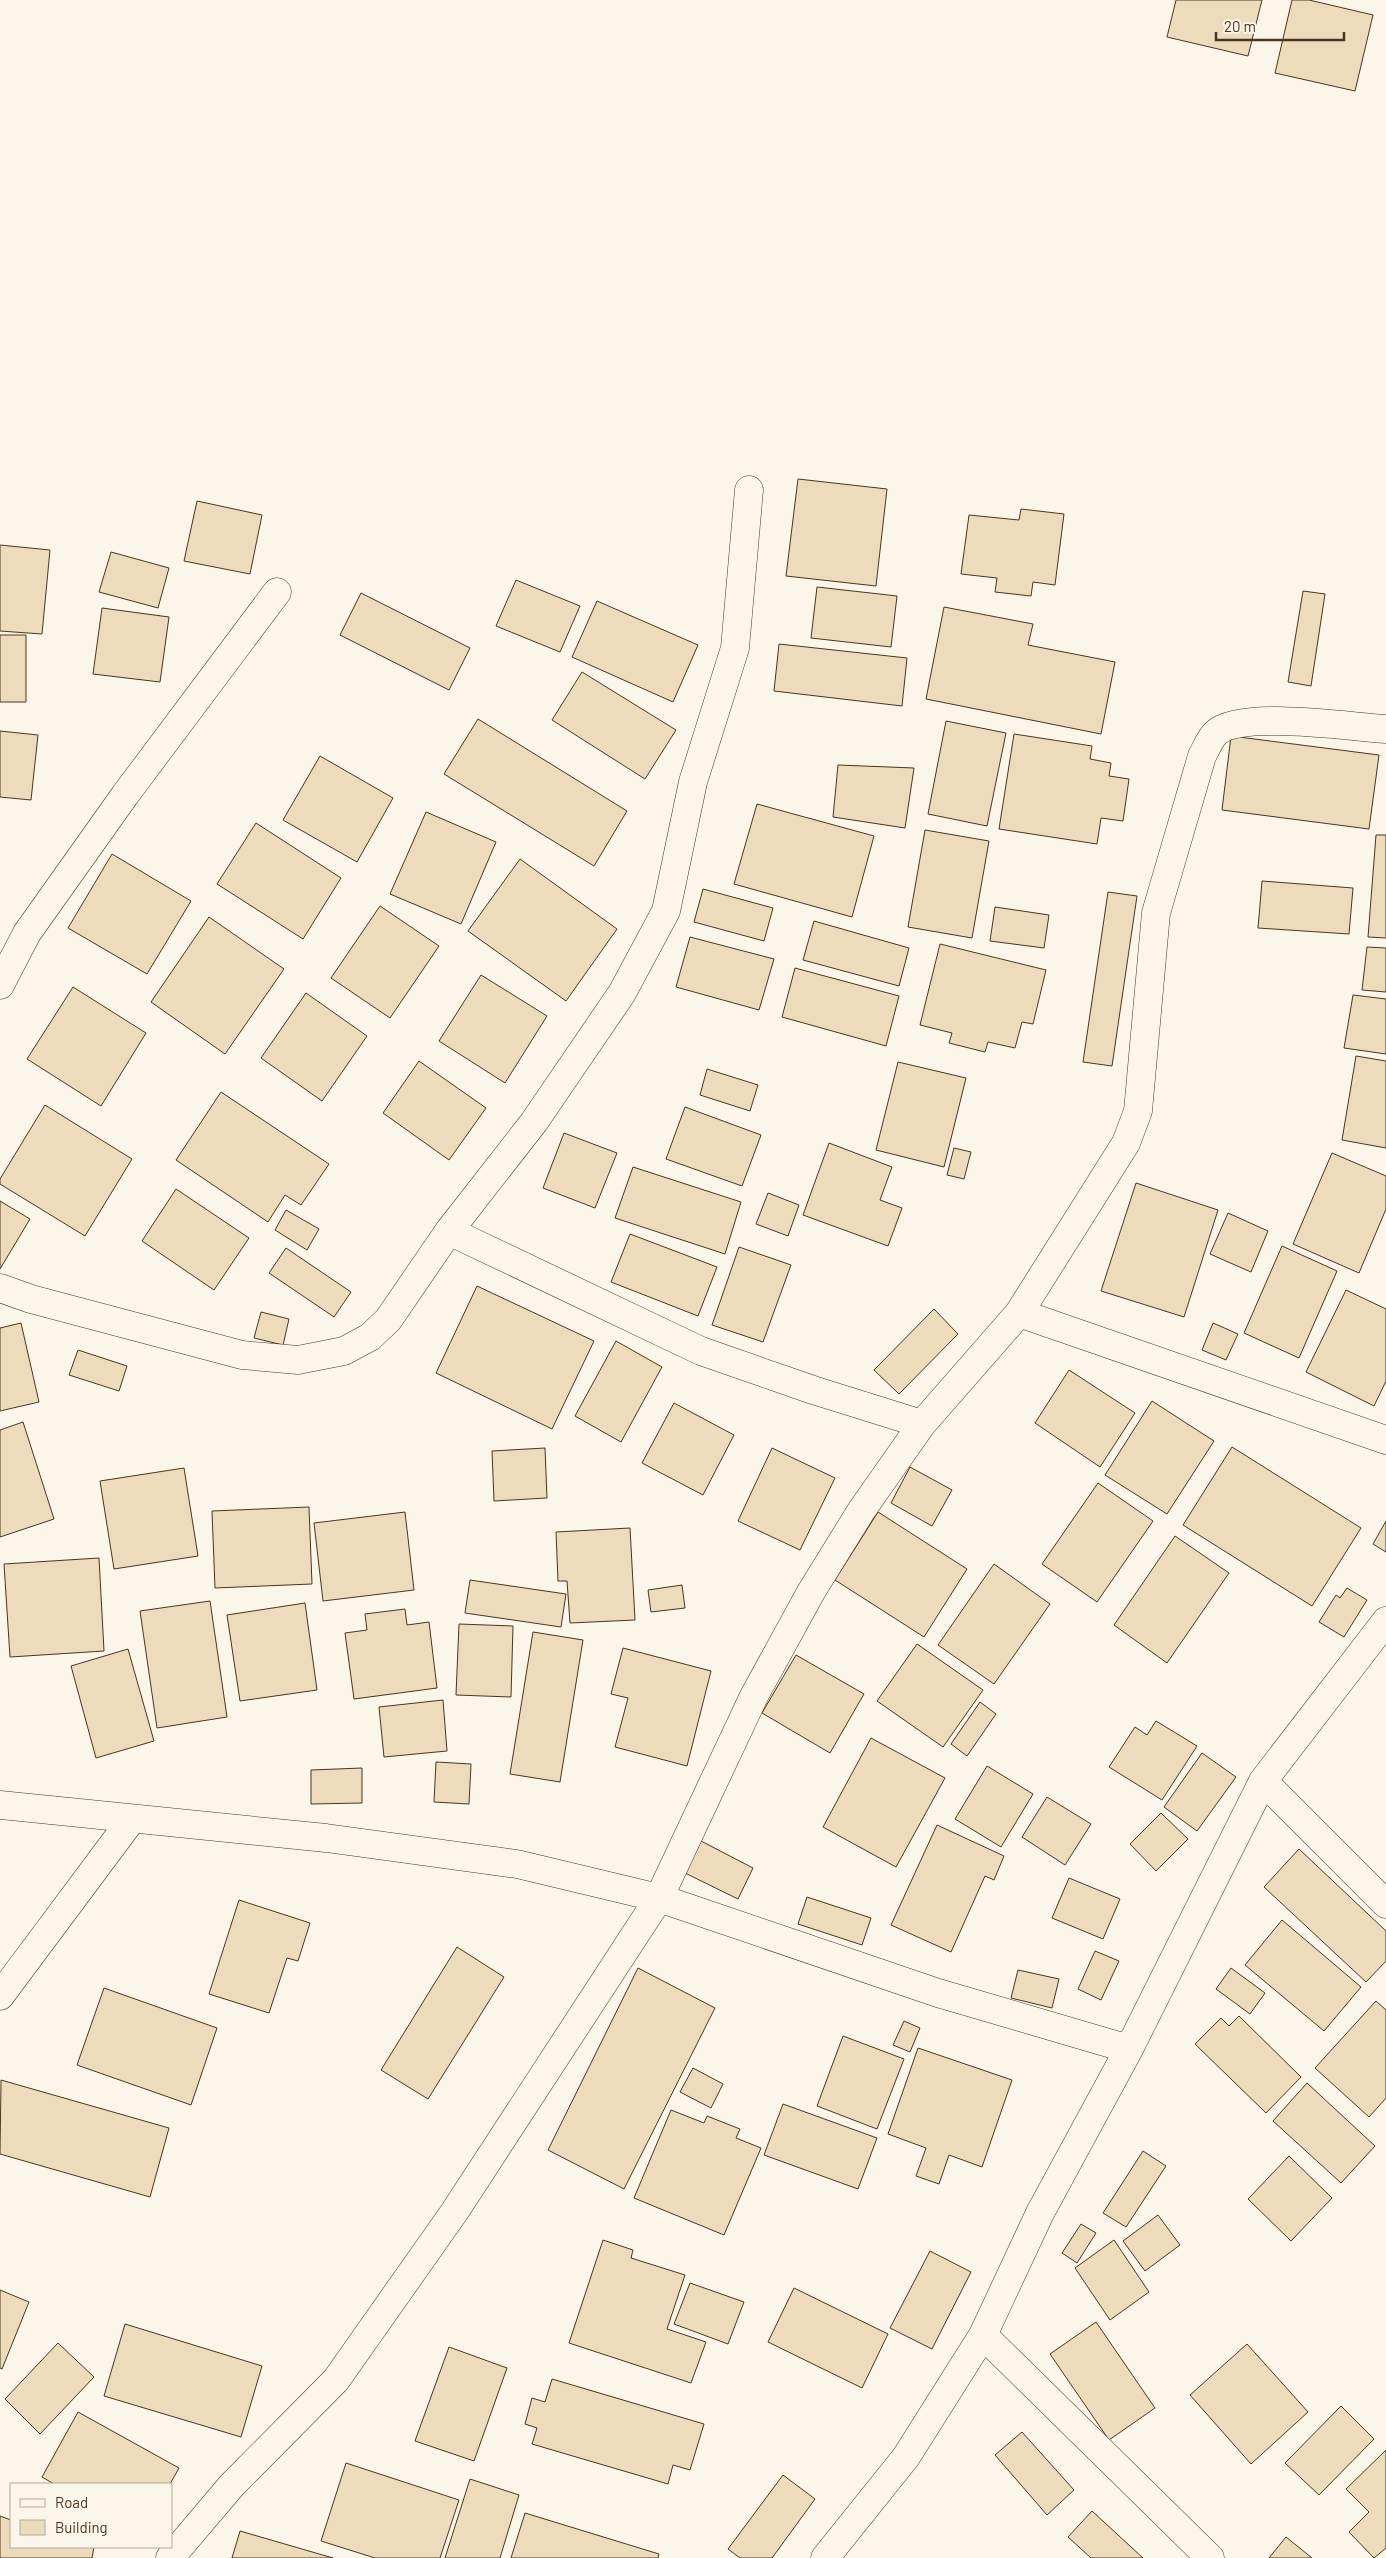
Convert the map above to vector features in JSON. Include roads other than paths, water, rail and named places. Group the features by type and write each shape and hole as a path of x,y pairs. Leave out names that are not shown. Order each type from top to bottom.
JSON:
{"street":[{"path":"0,1288 31,1300 242,1356 298,1360 344,1351 370,1337 388,1320 449,1231 534,1122 611,1009 666,911 693,782 735,648 750,490"},
{"path":"0,986 27,932 125,795 276,592"},
{"path":"170,2558 232,2485 336,2380 454,2211 659,1898 754,1696 861,1510 922,1424 1019,1313 1126,1143 1138,1111 1156,913 1202,756 1216,733 1230,724 1259,720 1386,729"},
{"path":"449,1231 701,1351 813,1390 922,1424"},
{"path":"1019,1313 1386,1440"},
{"path":"825,2558 906,2457 983,2335 1040,2213 1129,2049 1263,1782 1386,1621"},
{"path":"1263,1782 1386,1904"},
{"path":"0,1805 326,1838 517,1864 659,1898 938,1993 1129,2049"},
{"path":"0,1996 132,1819"},
{"path":"983,2335 1210,2558"}]}
